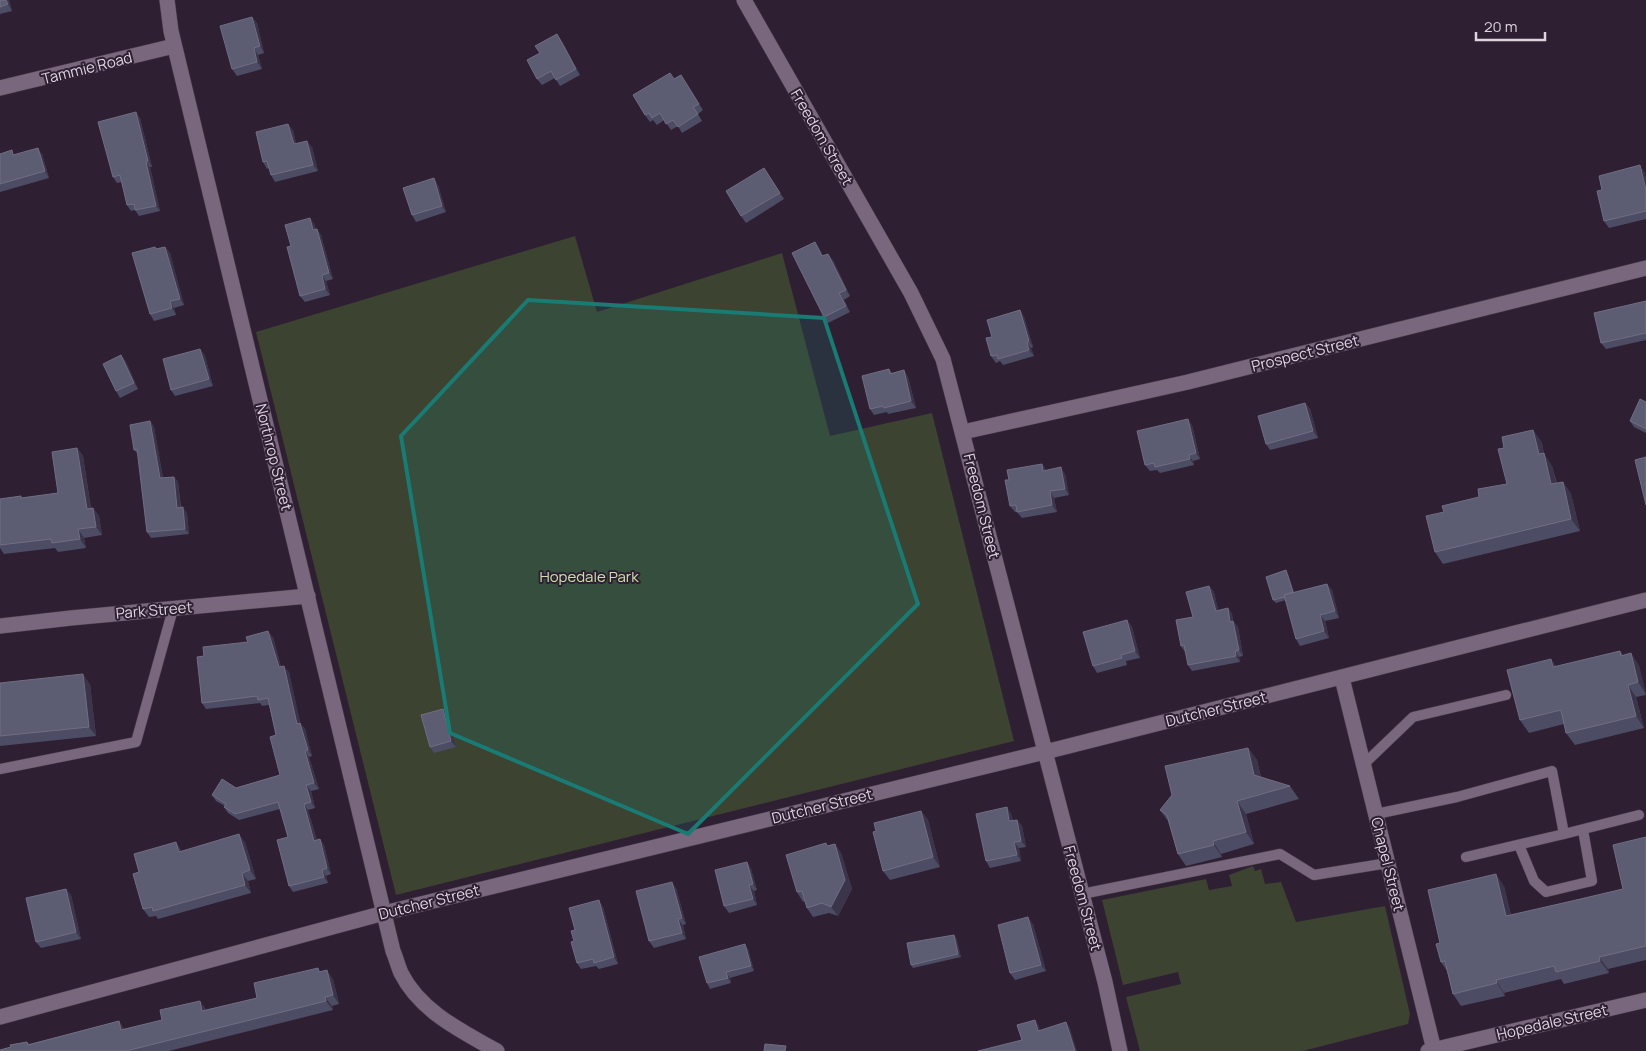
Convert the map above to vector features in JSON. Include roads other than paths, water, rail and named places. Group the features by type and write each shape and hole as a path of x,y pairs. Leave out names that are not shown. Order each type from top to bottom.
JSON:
{"street":[{"name":"Northrop Street","path":"166,0 174,46 384,913"},
{"name":"Freedom Street","path":"744,0 910,293 943,359 1105,982 1120,1051"},
{"name":"Tammie Road","path":"0,88 174,46"},
{"name":"Prospect Street","path":"963,432 1188,382 1646,268"},
{"name":"Park Street","path":"0,626 308,596"},
{"name":"Dutcher Street","path":"0,1017 384,913 1045,752 1646,600"},
{"name":"Chapel Street","path":"1342,678 1388,863 1431,1050"},
{"path":"384,913 401,973 416,995 430,1009 468,1035 497,1051"},
{"name":"Hopedale Street","path":"1431,1050 1646,1000"}],"lane":[{"path":"0,769 136,742 173,609"},
{"path":"1364,764 1413,717 1506,696"},
{"path":"1376,814 1457,798 1552,771 1564,834"},
{"path":"1466,856 1519,845 1639,815"},
{"path":"1519,845 1534,881 1546,892 1592,881 1582,830"},
{"path":"1082,894 1280,854 1314,875 1388,863"}],"park label":[{"name":"Hopedale Park","path":"589,576"}]}
